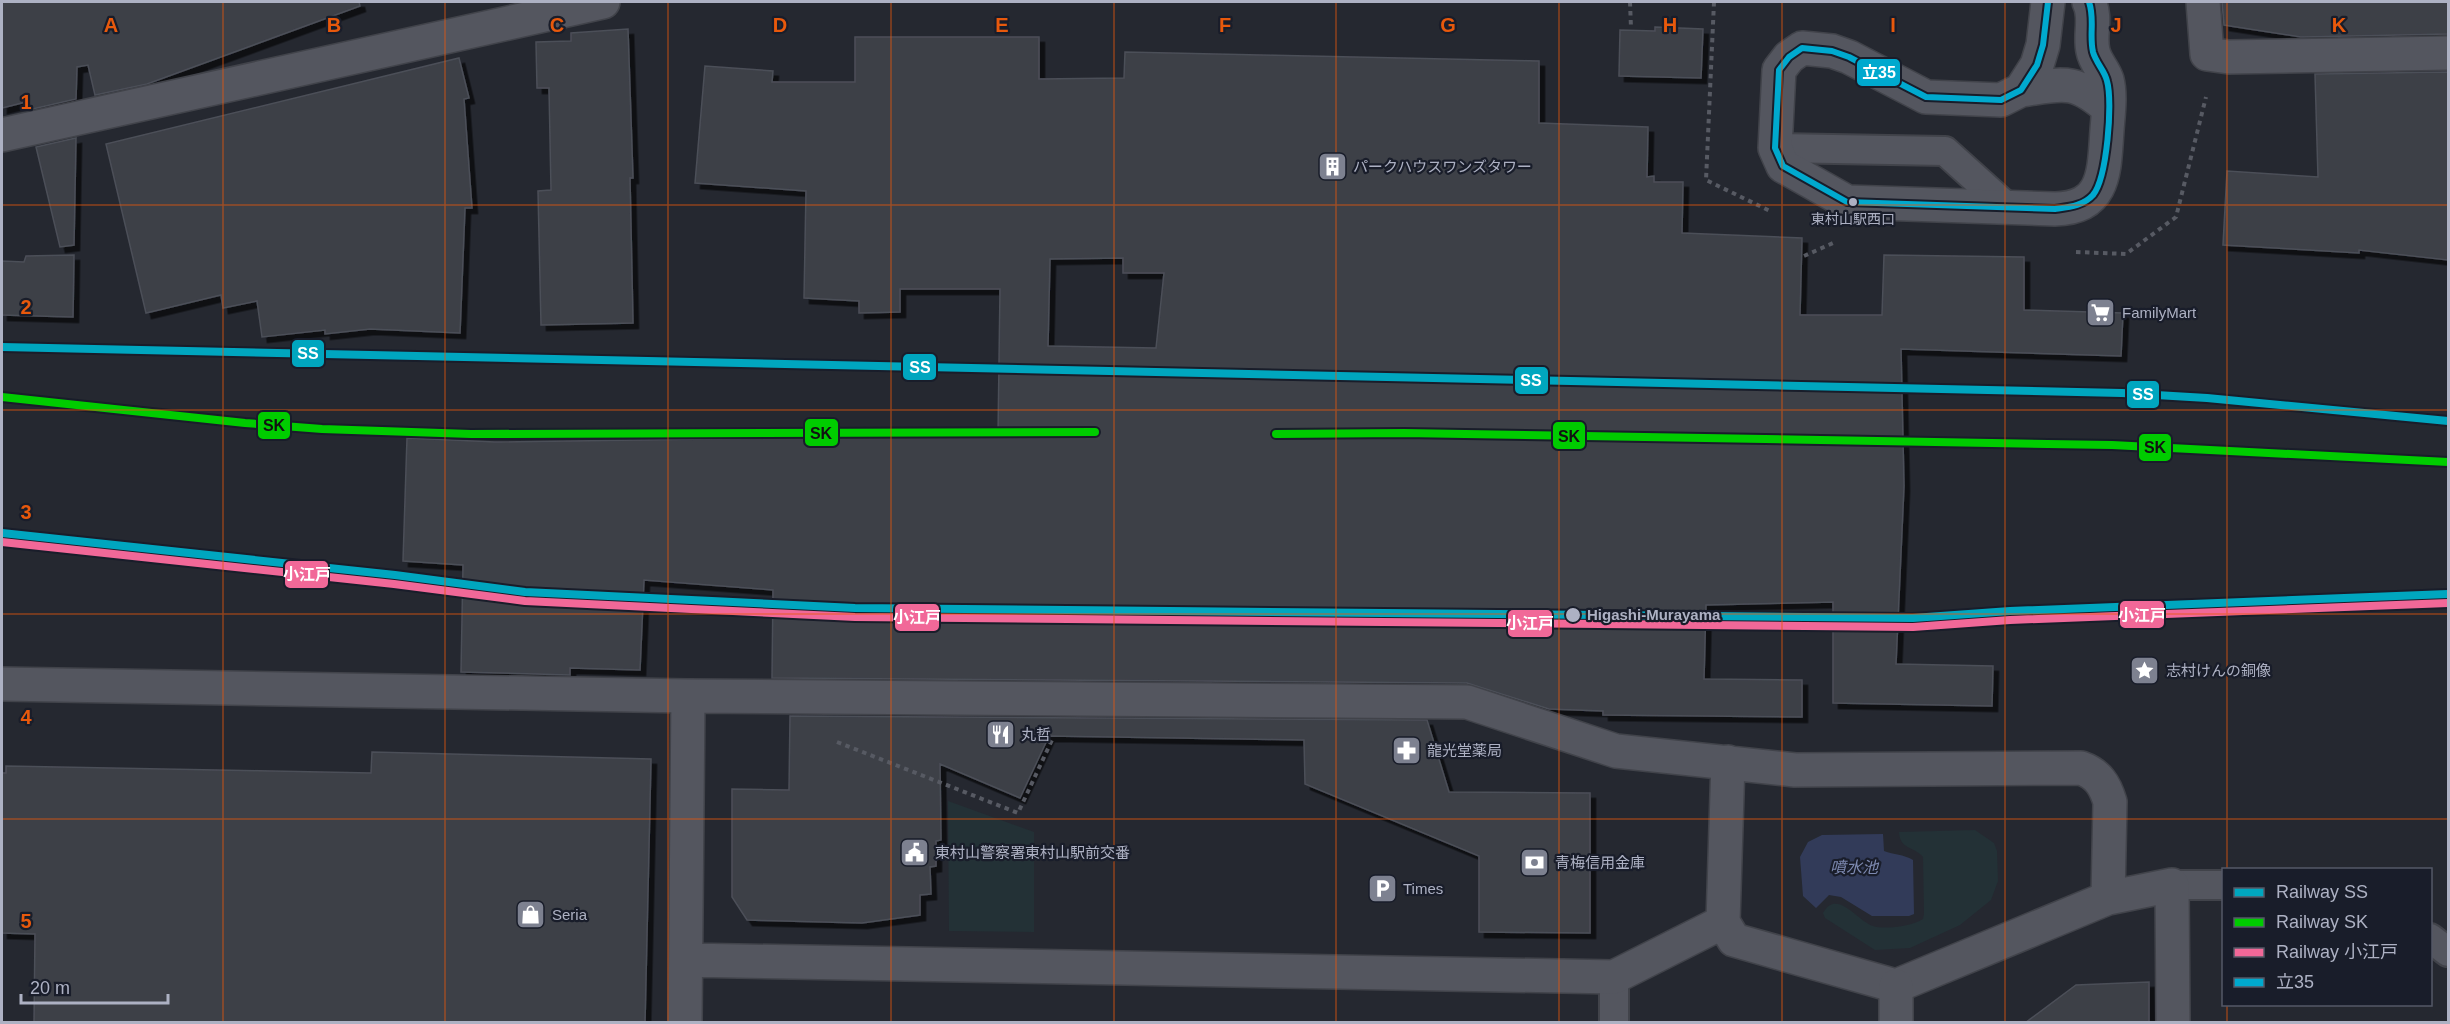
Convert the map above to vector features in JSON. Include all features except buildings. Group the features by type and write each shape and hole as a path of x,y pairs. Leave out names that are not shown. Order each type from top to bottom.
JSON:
{"street":[{"path":"2,135 603,2"},
{"path":"2021,90 2037,65 2048,2"},
{"path":"2089,2 2093,10 2092,49 2107,80 2108,108 2104,171 2100,185 2080,206 2070,209 1847,202 1783,166 1775,148 1779,70 1789,57 1802,48 1832,51 1849,57 1926,97 2001,100 2021,90 2053,85 2076,86 2091,93 2108,108"},
{"path":"2203,2 2207,54 2229,57 2448,53"},
{"path":"2,684 688,696 1467,702 1616,751 1795,770 2081,768 2088,770 2094,772 2106,790 2110,802 2108,898"},
{"path":"685,1023 688,696"},
{"path":"1728,762 1723,922 1734,940 1896,986 2108,898 2172,885 2173,1023"},
{"path":"687,960 1614,977 1723,922"},
{"path":"1896,986 1896,1023"}],"lane":[{"path":"1775,148 1945,151 2007,207"},
{"path":"2172,885 2222,885"},
{"path":"2432,940 2448,952"},
{"path":"1614,977 1614,1023"}],"path":[{"path":"1630,2 1630,28"},
{"path":"1804,256 1835,242"},
{"path":"831,739 1018,813 1057,730"}],"shaded area":[{"path":"948,801 1034,832 1034,932 949,931"},
{"path":"1975,830 1994,843 1997,851 1998,881 1991,900 1960,925 1910,948 1875,950 1825,918 1823,913 1834,904 1847,908 1867,923 1878,927 1906,925 1923,919 1923,857 1902,842 1899,832"}],"water":[{"name":"噴水池","path":"1883,834 1884,851 1913,860 1914,914 1872,916 1841,897 1829,895 1816,908 1803,896 1800,857 1808,842 1822,835"}],"rail line":[{"name":"SS","path":"2,347 2122,393 2207,398 2448,421"},
{"name":"SK","path":"2,397 245,423 322,429 471,434 1095,432"},
{"name":"SK","path":"1276,434 1404,433 2112,445 2448,462"},
{"name":"SS","path":"2,533 395,575 525,592 855,608 1913,618 2010,611 2448,594"},
{"name":"小江戸","path":"2,542 394,584 525,601 855,617 1913,627 2010,620 2448,603"}],"transit line":[{"name":"立35","path":"2048,2 2043,45 2037,65 2021,90 2001,100 1926,97 1849,57 1832,51 1802,48 1789,57 1779,70 1775,148 1783,166 1847,202 2055,209 2085,202 2093,195 2102,173 2109,122 2109,91 2106,77 2093,52 2092,15 2089,2"}],"place":[{"name":"パークハウスワンズタワー","path":"1332,167"},
{"name":"東村山駅西口","path":"1853,202"},
{"name":"FamilyMart","path":"2101,313"},
{"name":"Higashi-Murayama","path":"1573,615"},
{"name":"志村けんの銅像","path":"2145,671"},
{"name":"丸哲","path":"1000,735"},
{"name":"龍光堂薬局","path":"1406,751"},
{"name":"東村山警察署東村山駅前交番","path":"914,853"},
{"name":"青梅信用金庫","path":"1534,863"},
{"name":"Times","path":"1382,889"},
{"name":"Seria","path":"531,915"}]}
